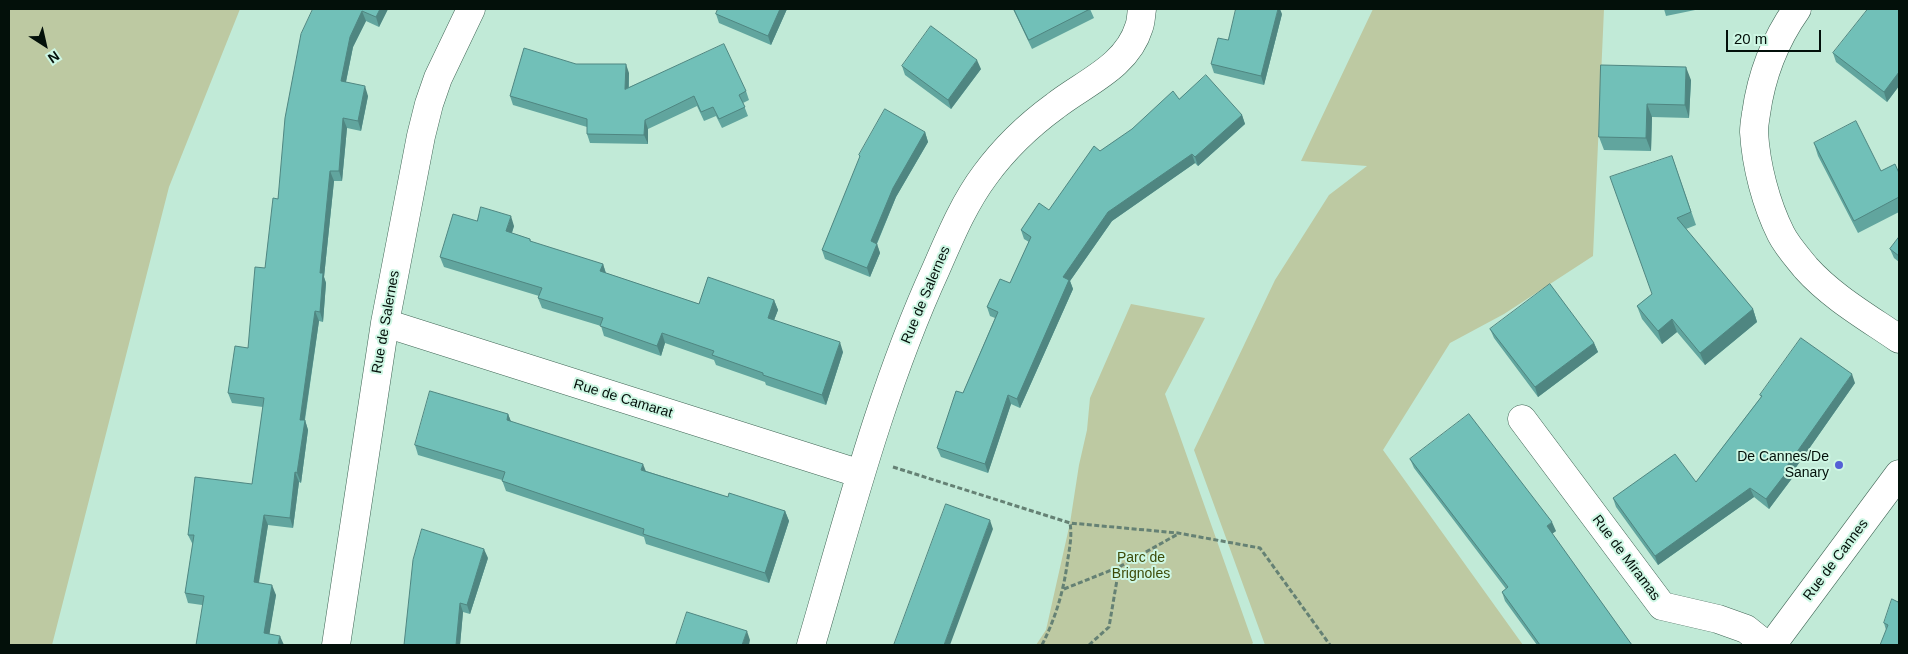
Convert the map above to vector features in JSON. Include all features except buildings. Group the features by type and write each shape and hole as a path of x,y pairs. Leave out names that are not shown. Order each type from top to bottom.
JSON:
{"street":[{"name":"Rue de Salernes","path":"336,645 385,323 419,146 429,104 438,78 471,9"},
{"name":"Rue de Salernes","path":"811,645 864,466 903,348 925,293 968,201 985,175 1024,132 1055,105 1101,75 1117,60 1131,44 1139,28 1142,9"},
{"path":"1797,9 1786,24 1759,92 1754,131 1759,165 1768,201 1782,236 1807,268 1830,292 1899,339"},
{"name":"Rue de Camarat","path":"385,323 864,466"},
{"name":"Rue de Miramas","path":"1522,419 1662,606 1718,619 1746,629 1766,645"},
{"name":"Rue de Cannes","path":"1772,645 1899,474"}],"path":[{"path":"864,466 1070,523 1178,533 1260,548 1330,645"},
{"path":"1042,645 1064,589 1072,533 1070,523"},
{"path":"1064,589 1119,568 1178,533"},
{"path":"1089,645 1109,627 1119,568"}],"green space":[{"path":"9,9 240,9 169,187 52,645 9,645"},
{"path":"1373,9 1604,9 1593,256 1504,314 1450,343 1383,450 1523,645 1265,645 1194,450 1275,280 1329,195 1367,166 1301,161"},
{"name":"Parc de Brignoles","path":"1131,304 1205,318 1165,394 1253,643 1251,645 1036,645 1046,630 1070,523 1079,465 1087,430 1090,398"}],"place":[{"name":"De Cannes/De Sanary","path":"1839,465"}]}
